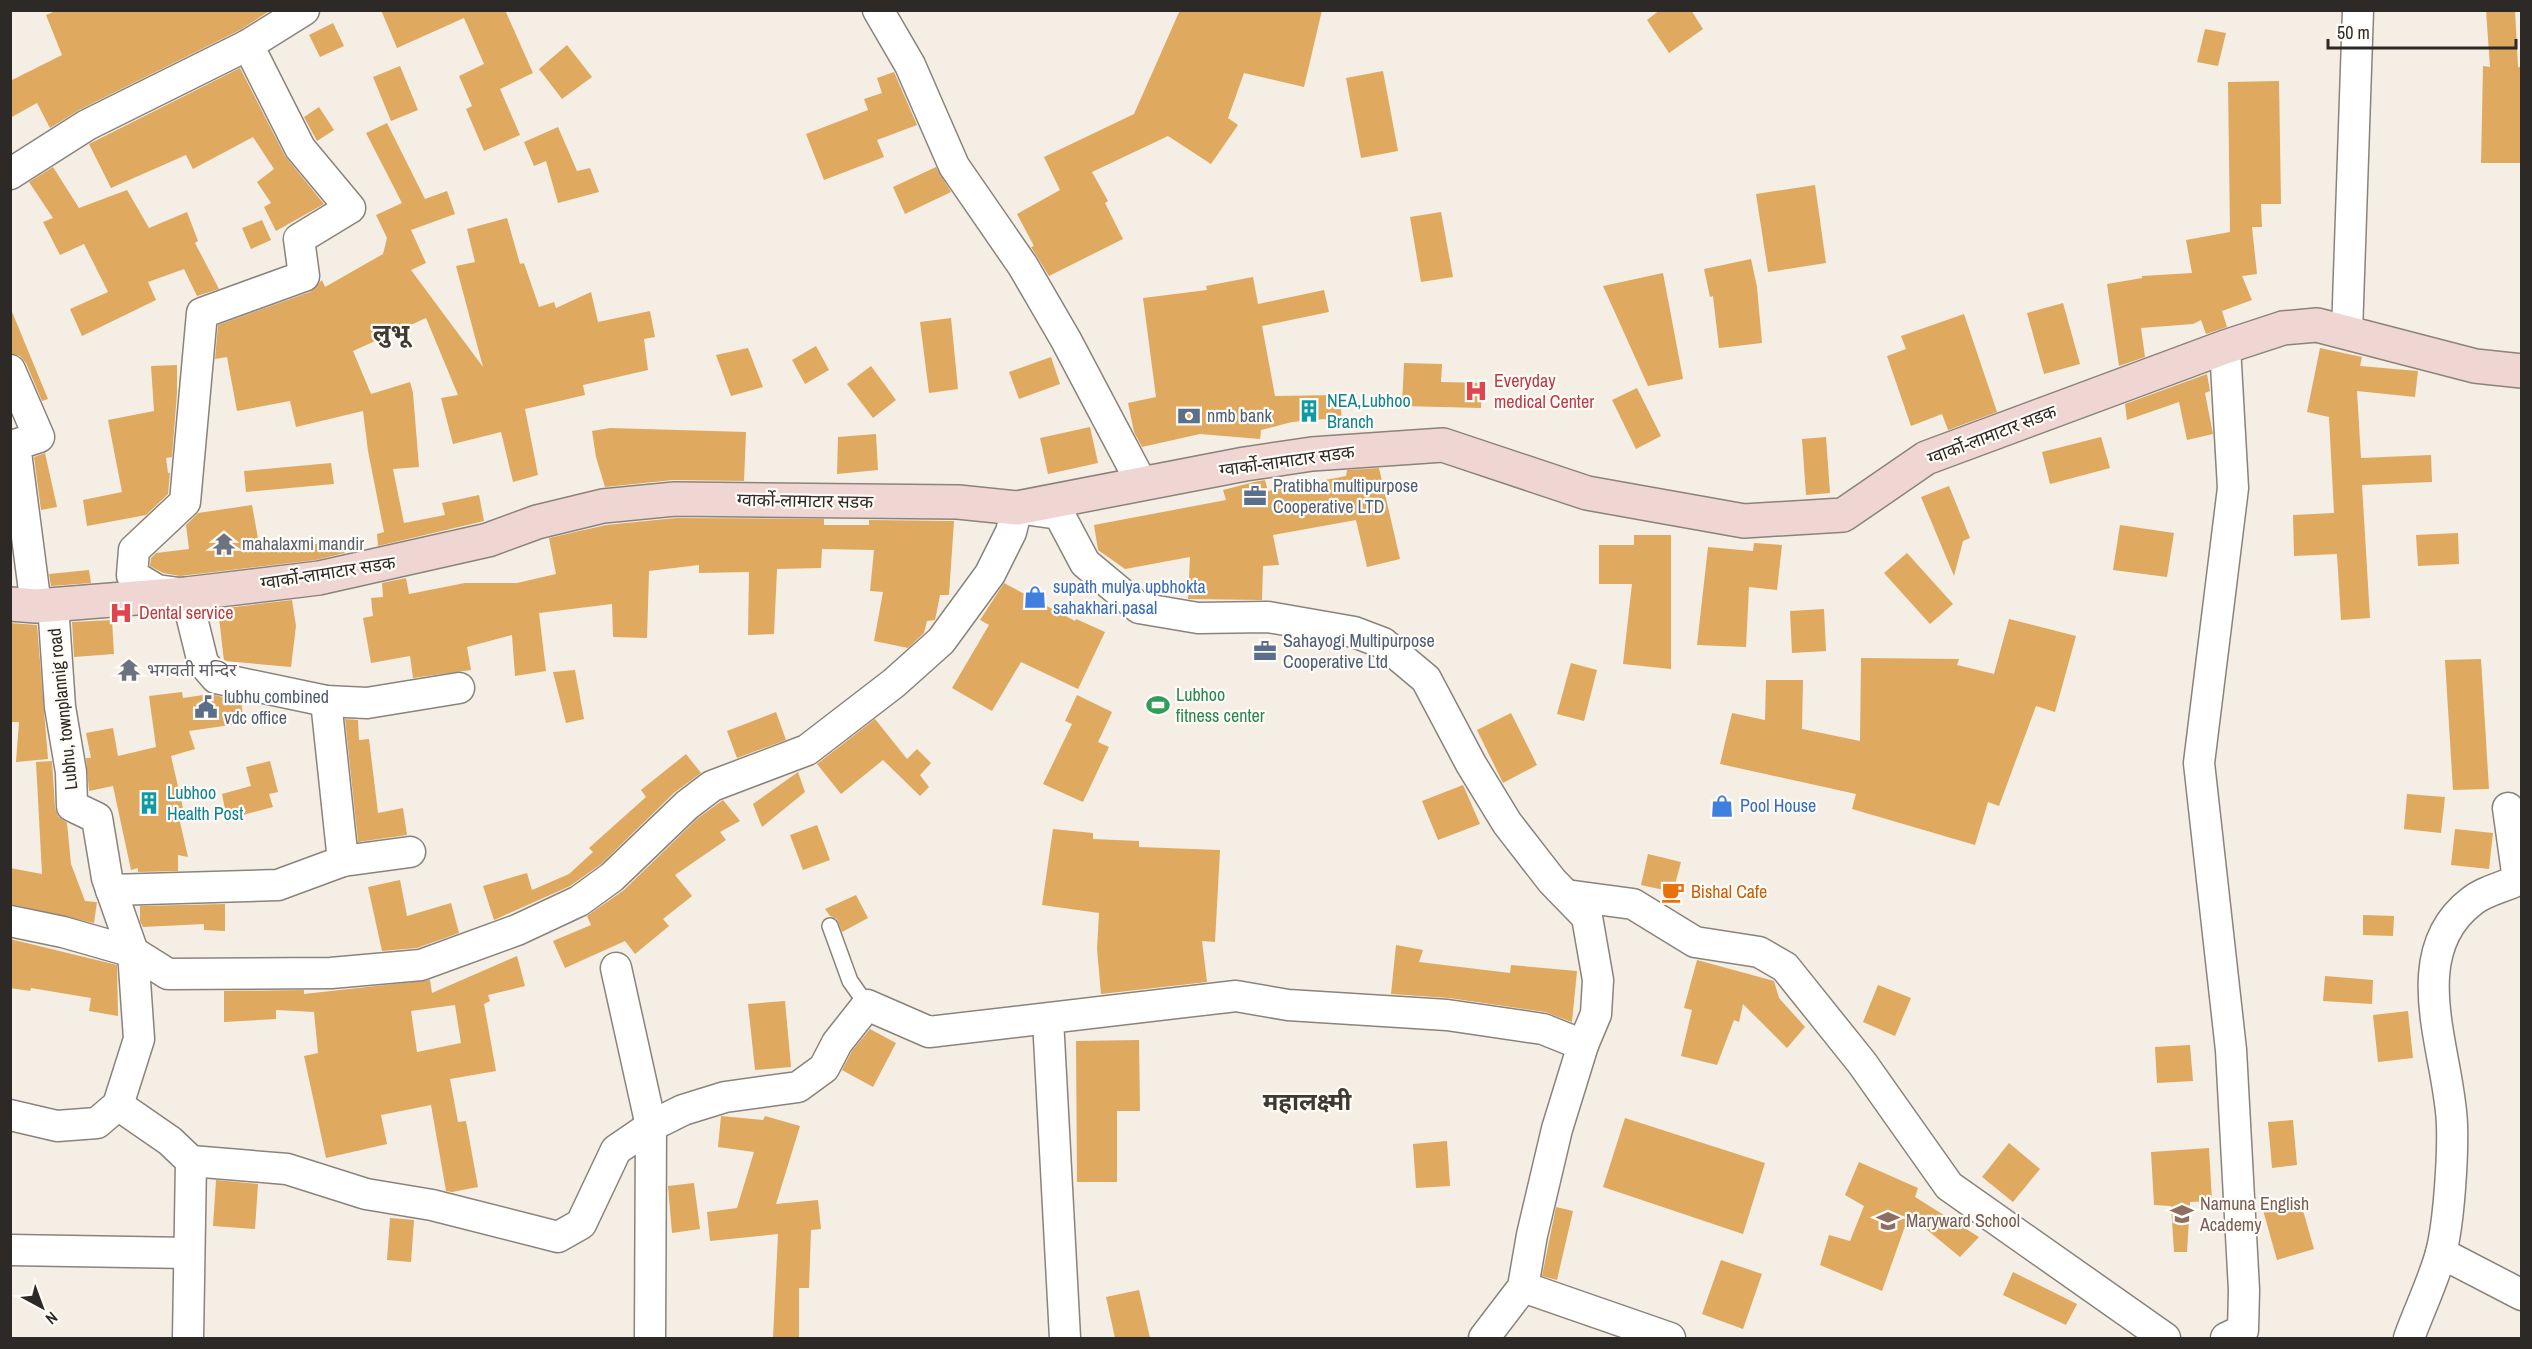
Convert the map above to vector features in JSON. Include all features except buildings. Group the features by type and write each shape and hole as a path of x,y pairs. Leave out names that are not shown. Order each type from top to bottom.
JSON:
{"main road":[{"name":"ग्वार्को-लामाटार सडक","path":"33,605 186,594 319,578 399,562 488,540 537,522 603,506 675,499 958,502 1017,508 1312,454 1443,445 1587,493 1721,517 1744,520 1843,515 1926,458 2225,347 2283,328 2317,325 2475,366 2522,371"}],"street":[{"path":"10,174 87,124 248,45 304,10"},
{"path":"878,10 910,64 954,166 1023,266 1066,340 1142,484"},
{"path":"2347,333 2358,10"},
{"path":"248,45 300,148 350,208 299,239 304,276 202,313 185,502 134,549 132,575 157,590 186,594 203,663 216,678 326,701 367,704 459,688"},
{"path":"2225,347 2233,488 2199,763 2231,1050 2244,1290 2243,1330 2226,1338"},
{"path":"10,370 39,437 15,445 33,605"},
{"path":"10,921 63,932 133,952 168,975 331,973 422,965 517,930 579,901 612,877 644,849 687,805 712,786 807,750 894,683 941,641 990,574 1011,532 1017,508 1059,514 1085,563 1139,608 1198,618 1268,617 1354,632 1383,642 1426,679 1507,823 1587,917 1598,980 1596,1014 1583,1046 1557,1129 1532,1234 1523,1287 1498,1323 1484,1338"},
{"name":"Lubhu, townplannig road","path":"33,605 60,707 71,772 72,806 97,818 111,890 133,952 139,1039 118,1105"},
{"path":"326,701 343,861"},
{"path":"2409,1338 2441,1252 2446,1224 2452,1125 2436,1029 2433,968 2446,929 2473,900 2518,880 2508,808"},
{"path":"111,890 278,885 343,861 410,852"},
{"path":"1566,895 1633,904 1695,942 1759,951 1785,966 1862,1063 1948,1186 2151,1335"},
{"path":"616,968 651,1126 650,1338"},
{"path":"10,1115 57,1126 97,1123 118,1105 170,1141 191,1161 287,1169 366,1194 432,1205 558,1237 581,1224 616,1150 651,1126 683,1110 725,1097 798,1087 824,1068 837,1043 867,1005 929,1032 1236,996 1288,1005 1458,1016 1543,1029 1583,1046"},
{"path":"1048,1019 1065,1338"},
{"path":"188,1338 191,1161"},
{"path":"10,1250 189,1253"},
{"path":"2441,1252 2522,1294"},
{"path":"1523,1287 1670,1338"}],"lane":[{"path":"830,926 850,981 867,1005"}],"place":[{"name":"Everyday medical Center","path":"1476,391"},
{"name":"NEA,Lubhoo Branch","path":"1309,411"},
{"name":"nmb bank","path":"1189,416"},
{"name":"Pratibha multipurpose Cooperative LTD","path":"1255,496"},
{"name":"mahalaxmi mandir","path":"224,544"},
{"name":"supath mulya upbhokta sahakhari pasal","path":"1035,597"},
{"name":"Dental service","path":"121,613"},
{"name":"Sahayogi Multipurpose Cooperative Ltd","path":"1265,651"},
{"name":"भगवती मन्दिर","path":"129,670"},
{"name":"Lubhoo fitness center","path":"1158,705"},
{"name":"lubhu combined vdc office","path":"206,707"},
{"name":"Lubhoo Health Post","path":"149,803"},
{"name":"Pool House","path":"1722,806"},
{"name":"Bishal Cafe","path":"1673,892"},
{"name":"Namuna English Academy","path":"2182,1214"},
{"name":"Maryward School","path":"1888,1221"}],"district":[{"name":"लुभू","path":"391,333"},
{"name":"महालक्ष्मी","path":"1307,1102"}]}
